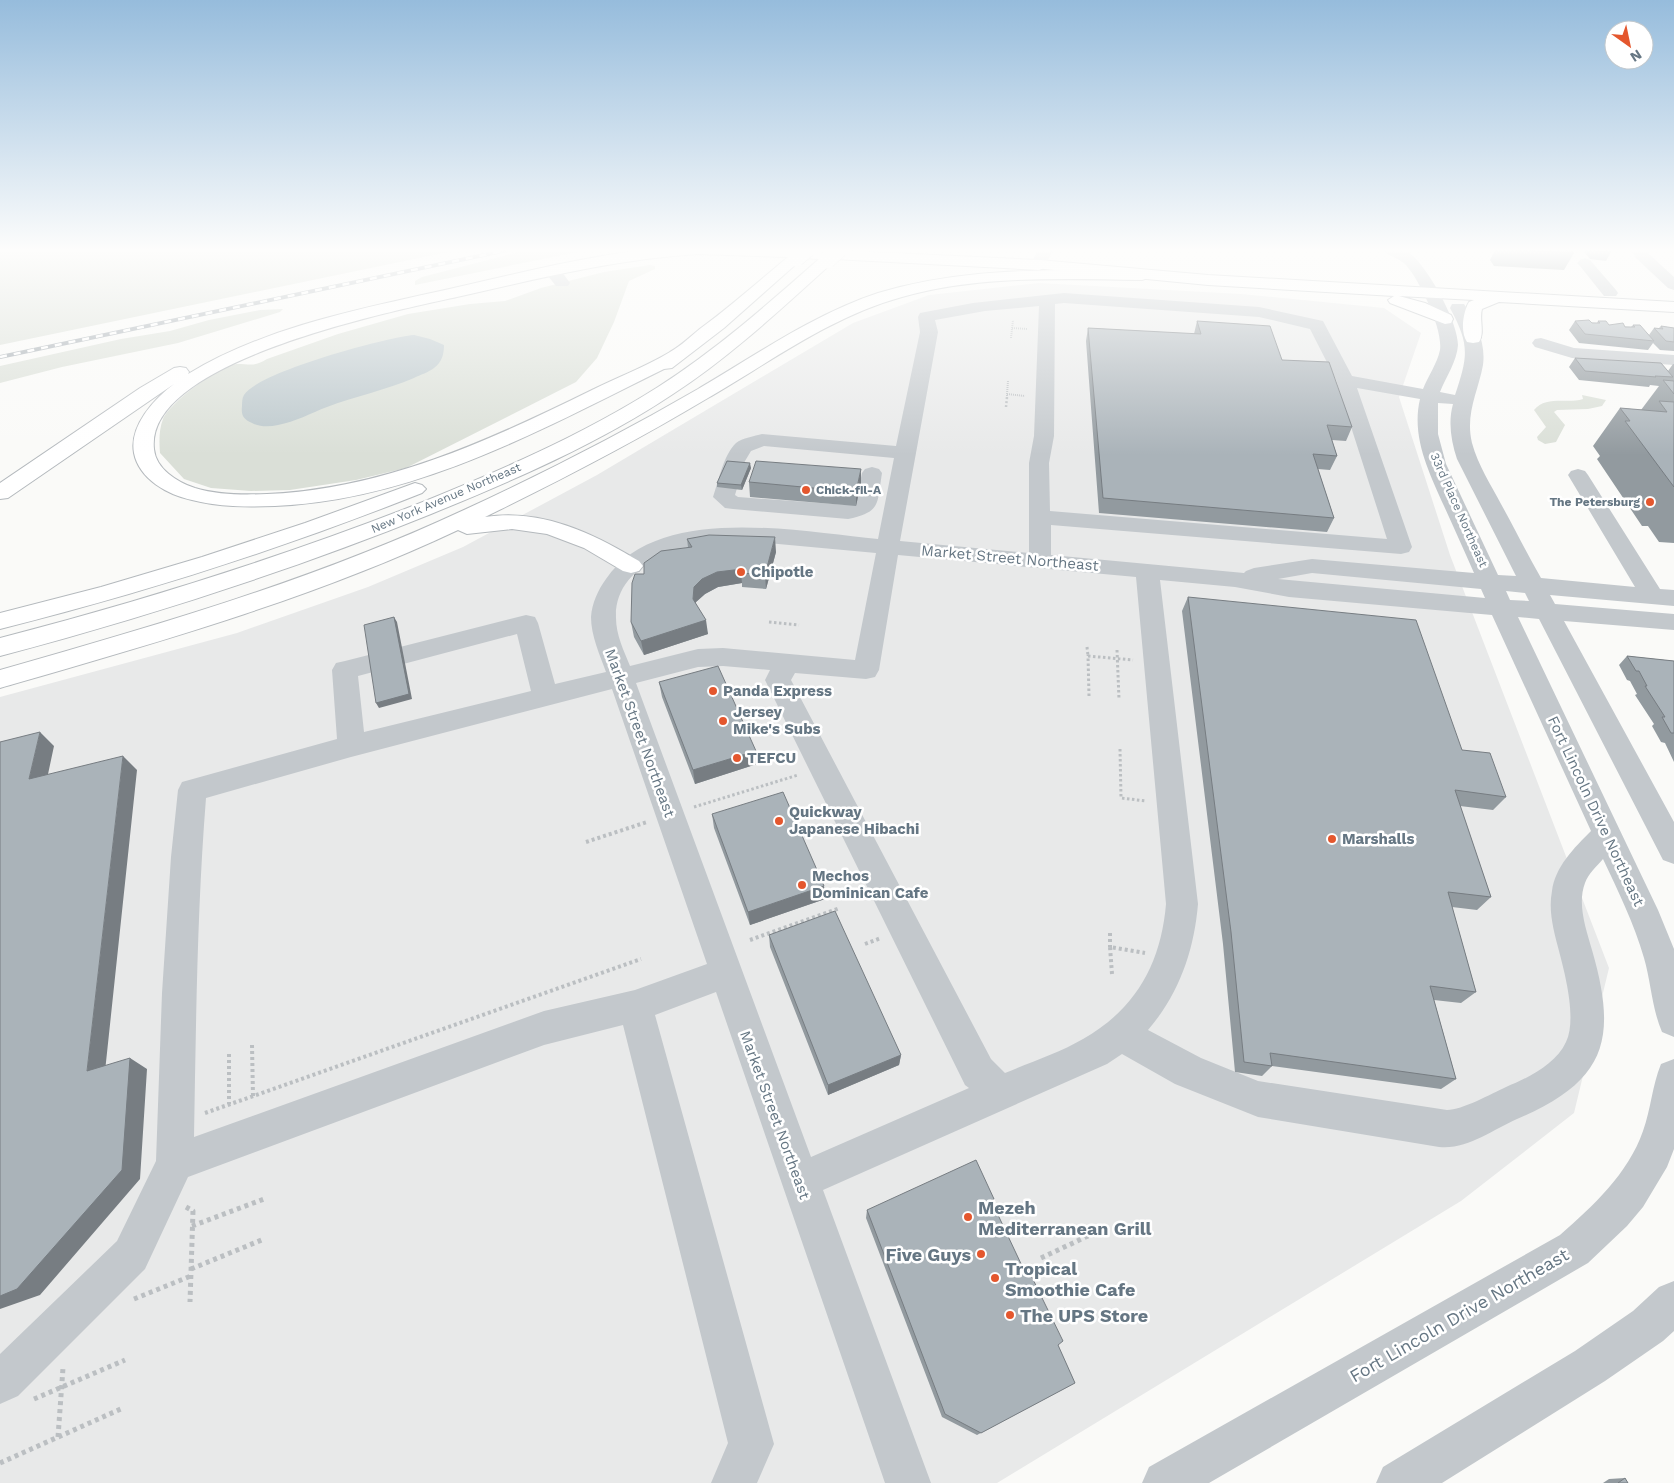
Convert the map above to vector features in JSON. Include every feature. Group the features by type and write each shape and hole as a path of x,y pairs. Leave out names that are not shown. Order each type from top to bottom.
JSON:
{"main road":[{"path":"0,493 164,381 217,354 298,322 317,317"},
{"path":"349,317 335,320 266,343 222,363 191,380 177,390 158,409 144,435 143,453 146,461 158,476 178,488 210,498 229,501 272,501 355,489 430,470 474,453 680,354"},
{"name":"New York Avenue Northeast","path":"0,621 185,570 291,536 478,464 580,415 634,385 680,354 724,317"},
{"name":"New York Avenue Northeast","path":"0,647 140,608 290,560 428,507 551,453 648,402 686,377 744,334 762,317"},
{"path":"403,547 525,491 596,455 835,317"},
{"path":"1439,317 1445,320"},
{"path":"1472,317 1473,338"},
{"path":"0,678 190,624 286,591 403,547 474,525 501,522 529,523 562,530 631,566"}],"street":[{"path":"13,1392 3,1381 131,1255 169,1178 176,1124 179,993 192,790 351,746 546,698 680,662 707,657 866,670 929,332 926,317"},
{"path":"1040,561 1039,463 1044,436 1047,317"},
{"path":"1039,516 1400,547 1345,380 1317,325 1283,317"},
{"name":"33rd Place Northeast","path":"1444,317 1449,345 1444,363 1430,394 1427,425 1432,451 1496,594"},
{"name":"33rd Place Northeast","path":"1462,317 1473,338 1475,364 1463,402 1460,432 1470,464 1532,585"},
{"path":"1541,343 1572,353 1674,360"},
{"path":"1345,380 1430,394 1463,402"},
{"path":"902,474 863,472 866,506 859,510 848,512 733,503 724,498 736,461 744,447 762,440 905,453"},
{"path":"774,459 811,444"},
{"path":"1578,476 1663,597"},
{"name":"Market Street Northeast","path":"908,1483 606,636 603,612 612,587 631,566 654,551 672,543 703,535 724,533 1235,579 1289,589 1496,594"},
{"path":"799,1181 1095,1052 1122,1034 1142,1014 1155,993 1166,973 1179,940 1182,904 1147,571"},
{"path":"1532,585 1672,841"},
{"path":"1496,594 1532,585 1663,597"},
{"path":"1496,594 1547,611 1674,622"},
{"name":"Fort Lincoln Drive Northeast","path":"1496,594 1659,950 1667,978 1674,1020"},
{"path":"351,746 344,670 526,623 546,698"},
{"path":"787,663 778,680 978,1072 1001,1094"},
{"path":"1122,1034 1152,1054 1211,1082 1258,1099 1454,1129 1541,1090 1569,1069 1579,1054 1585,1038 1587,1020 1586,1000 1570,928 1566,902 1567,890 1575,870 1607,834"},
{"path":"169,1178 264,1132 544,1028 635,1006 725,973"},
{"path":"635,1006 751,1444 734,1483"},
{"name":"Fort Lincoln Drive Northeast","path":"1165,1483 1574,1249 1602,1226 1623,1204 1641,1179 1665,1123 1674,1077"},
{"path":"1399,1483 1590,1366 1648,1326 1674,1302"}],"path":[{"path":"1011,338 1013,317"},
{"path":"1006,407 1008,381"},
{"path":"1007,394 1045,398"},
{"path":"769,622 799,625"},
{"path":"1087,647 1088,696"},
{"path":"1117,650 1119,699"},
{"path":"1088,656 1139,661 1157,672"},
{"path":"1120,749 1121,798 1151,801 1172,808"},
{"path":"686,809 822,767"},
{"path":"586,842 651,820"},
{"path":"750,940 840,908"},
{"path":"1110,933 1110,947"},
{"path":"176,1124 641,959"},
{"path":"252,1045 253,1096"},
{"path":"229,1054 229,1104"},
{"path":"169,1178 193,1211 190,1302"},
{"path":"192,1226 264,1199"},
{"path":"1041,1258 1090,1235"},
{"path":"191,1269 264,1239"},
{"path":"129,1300 191,1276"},
{"path":"13,1392 125,1360"},
{"path":"0,1463 123,1408"}],"shaded area":[{"path":"0,317 134,317 0,345"},
{"path":"223,317 263,317 178,343 62,367 0,383 0,366 121,339 170,331"},
{"path":"397,317 616,317 597,358 576,382 406,468 356,480 290,490 251,491 211,488 184,479 160,453 159,440 163,419 175,404 196,386 229,366 259,363 338,334"},
{"path":"869,317 1398,317 1421,333 1399,397 1450,555 1609,968 1574,1113 1461,1201 997,1483 0,1483 0,697 237,633 368,587 463,547 597,475 853,323"},
{"path":"414,335 444,345 441,360 437,366 427,372 382,390 338,403 284,424 261,426 249,421 242,414 244,395 254,386 272,376 351,349"},
{"path":"1582,395 1606,400 1602,406 1588,409 1557,410 1554,412 1565,425 1556,442 1545,444 1538,440 1537,437 1546,427 1534,410 1539,405 1551,401 1583,399"}],"building":[{"path":"1589,320 1592,323 1606,321 1609,325 1623,323 1625,327 1640,325 1654,341 1585,334 1575,321"},
{"path":"1197,321 1270,326 1282,360 1329,362 1352,427 1327,425 1337,456 1313,454 1334,518 1103,498 1088,328 1201,334"},
{"path":"1661,326 1674,328 1674,342 1666,341 1654,328 1663,329"},
{"path":"1575,358 1661,363 1673,377 1585,371"},
{"path":"1663,380 1674,381 1674,394"},
{"path":"1659,401 1674,402 1674,487 1625,421 1630,421 1620,408 1667,412"},
{"path":"727,461 750,463 741,485 717,483"},
{"path":"756,461 861,469 856,492 749,482"},
{"path":"709,535 775,537 765,575 741,573 742,569 717,572 702,579 694,587 693,599 706,620 641,641 631,622 632,583 635,574 644,574 644,563 661,551 692,547 687,539"},
{"path":"1188,597 1416,620 1462,750 1490,753 1506,797 1455,790 1491,897 1448,892 1476,992 1430,986 1456,1079 1270,1053 1272,1066 1244,1062 1231,932"},
{"path":"394,617 409,694 376,703 364,625"},
{"path":"1627,656 1674,661 1674,733 1671,733 1662,717 1665,717 1645,686 1647,686 1639,671 1636,671"},
{"path":"718,666 756,751 693,770 659,682"},
{"path":"40,732 29,779 123,756 87,1071 130,1058 122,1170 17,1289 0,1296 0,742"},
{"path":"783,792 824,886 748,912 712,814"},
{"path":"835,911 901,1055 828,1085 769,935"},
{"path":"976,1160 994,1199 991,1200 1023,1268 1027,1267 1063,1341 1058,1345 1075,1383 981,1433 945,1414 867,1210"},
{"path":"1625,1478 1628,1483 1618,1483"}],"railway":[{"path":"0,357 189,317"}],"place":[{"name":"Chick-fil-A","path":"806,490"},
{"name":"The Petersburg","path":"1650,502"},
{"name":"Chipotle","path":"741,572"},
{"name":"Panda Express","path":"713,691"},
{"name":"Jersey Mike's Subs","path":"723,721"},
{"name":"TEFCU","path":"737,758"},
{"name":"Quickway Japanese Hibachi","path":"779,821"},
{"name":"Marshalls","path":"1332,839"},
{"name":"Mechos Dominican Cafe","path":"802,885"},
{"name":"Mezeh Mediterranean Grill","path":"968,1217"},
{"name":"Five Guys","path":"981,1254"},
{"name":"Tropical Smoothie Cafe","path":"995,1278"},
{"name":"The UPS Store","path":"1010,1315"}]}
